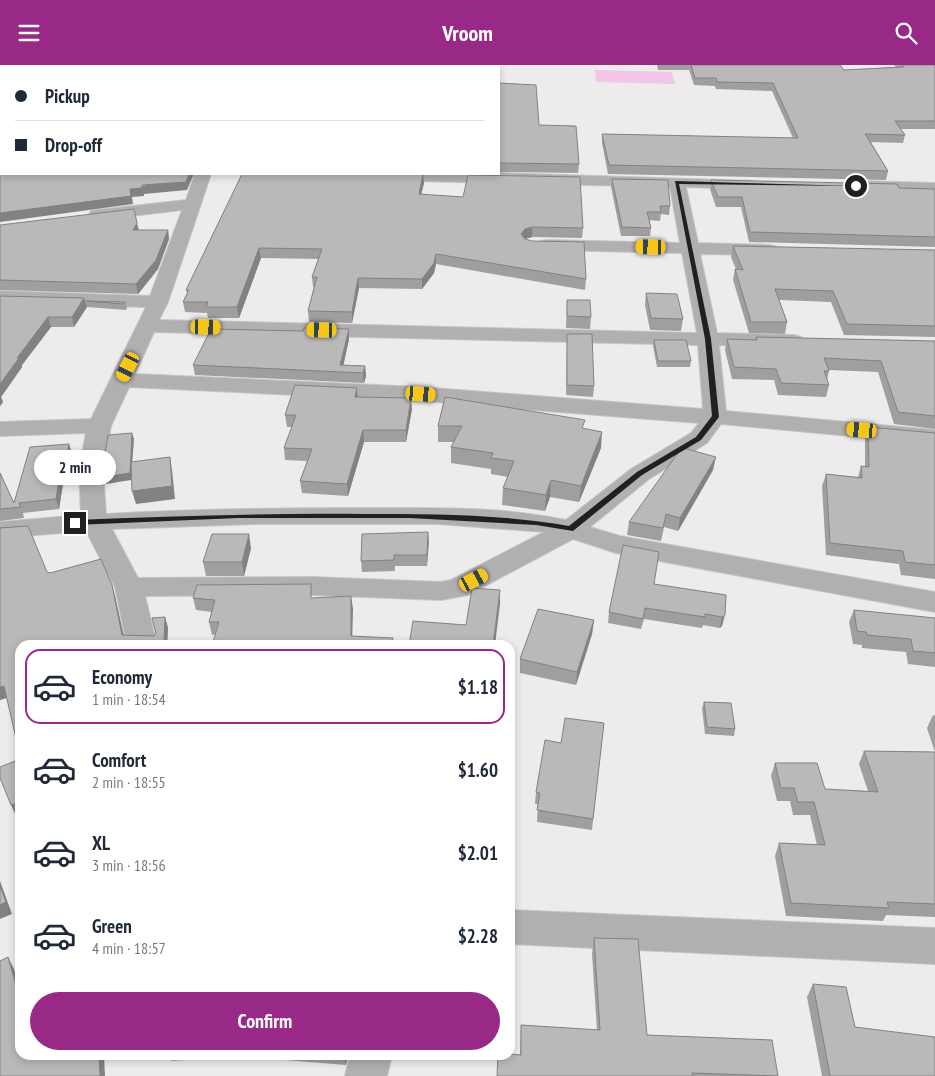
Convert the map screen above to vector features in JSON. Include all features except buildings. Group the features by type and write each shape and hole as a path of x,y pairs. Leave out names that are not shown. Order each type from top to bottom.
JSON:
{"street":[{"path":"141,640 129,587 94,521 91,469 99,426 158,302 203,175"},
{"path":"379,175 766,184"},
{"path":"129,587 313,586 441,591 458,588 571,529 640,474 699,438 715,417 708,339 677,182"},
{"path":"846,186 935,188"},
{"path":"77,218 192,204"},
{"path":"532,244 789,251"},
{"path":"0,297 158,302"},
{"path":"148,326 817,342"},
{"path":"121,380 421,394 715,417 935,437"},
{"path":"0,429 99,426"},
{"path":"0,530 94,521 238,515 410,516 536,523 571,529 616,544 935,602"},
{"path":"515,927 935,945"},
{"path":"366,1076 370,1060"}],"shaded area":[{"path":"595,70 672,72 675,84 596,82"}],"route":[{"path":"75,523 238,515 410,516 536,523 571,529 640,474 699,438 715,417 708,339 677,182 856,186"}]}
